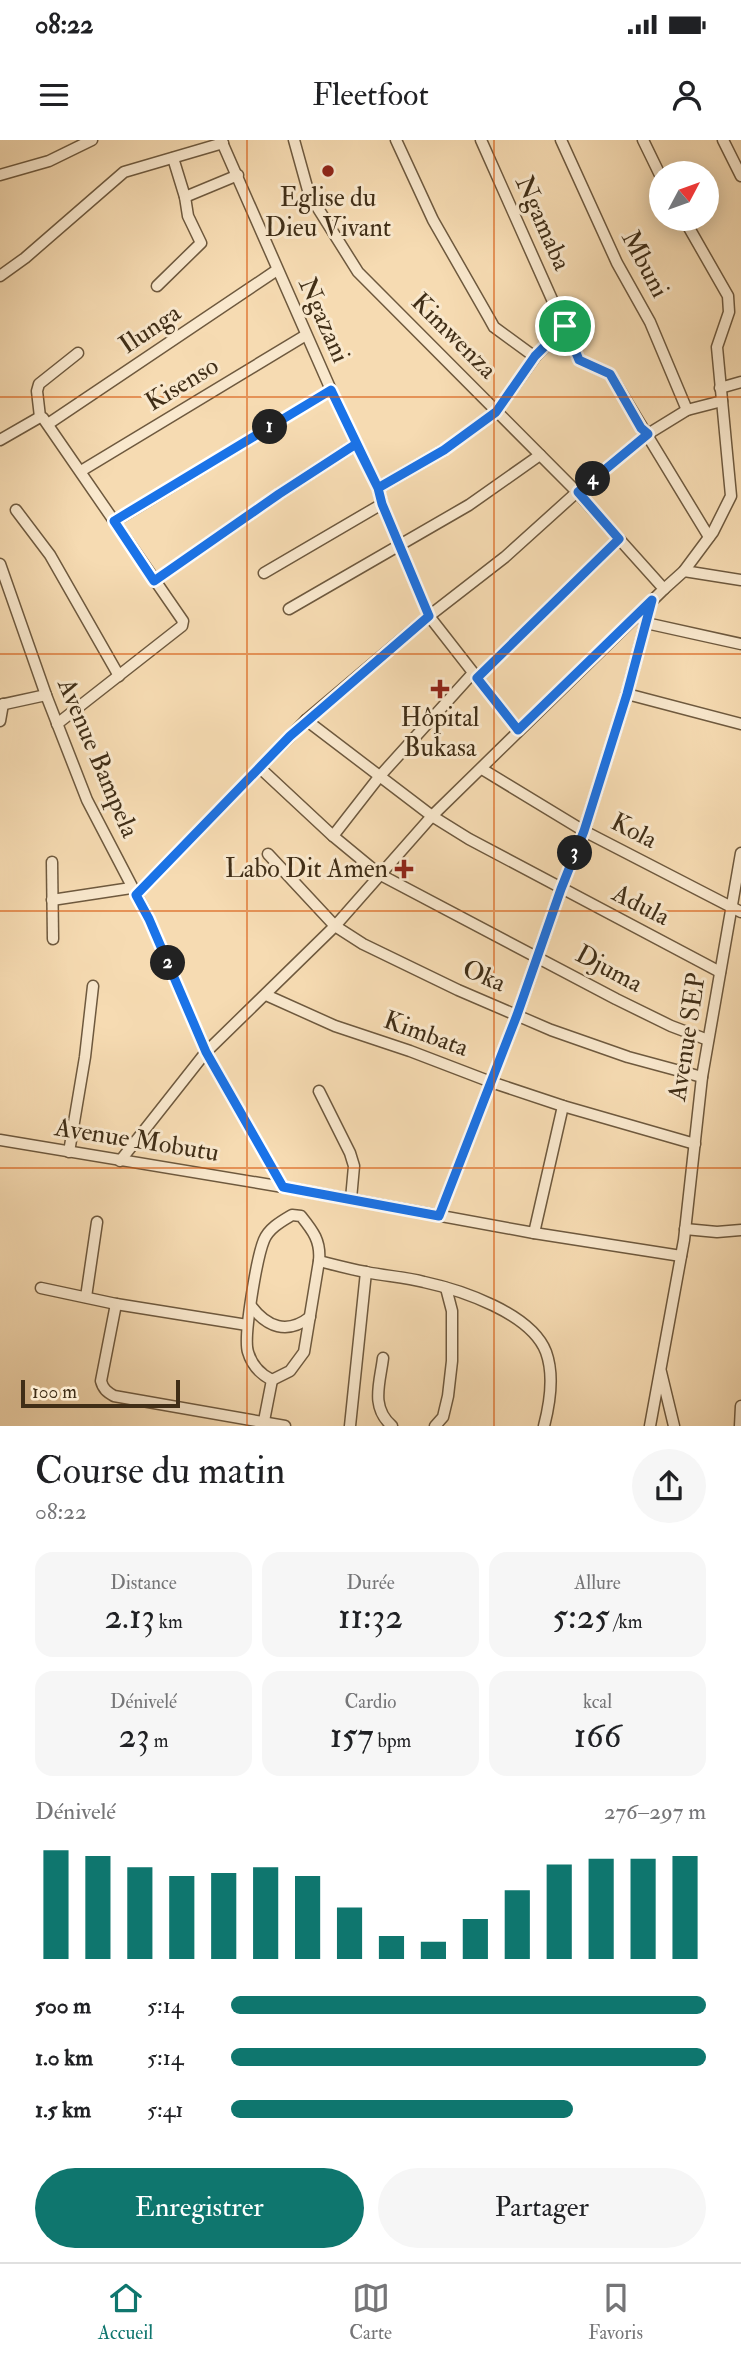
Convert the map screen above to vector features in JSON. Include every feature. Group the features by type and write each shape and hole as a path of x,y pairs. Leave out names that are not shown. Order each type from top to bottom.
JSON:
{"street":[{"path":"0,175 49,162 92,140"},
{"name":"Kimwenza","path":"294,140 309,194 355,268 578,492 664,589"},
{"path":"396,140 433,220 494,327 535,356"},
{"name":"Ngamaba","path":"481,140 579,360 610,374 709,537"},
{"name":"Mbuni","path":"561,140 617,263 650,322 687,410"},
{"path":"643,140 653,161"},
{"path":"723,140 741,176"},
{"path":"0,276 120,175 222,142"},
{"name":"Ngazani","path":"222,142 306,335 378,488 382,504 429,616 518,730"},
{"path":"157,286 201,243 188,216 173,158"},
{"path":"185,197 238,175"},
{"path":"120,1161 206,1052 335,926 432,816 684,570 709,537 731,496 717,346 729,312 728,296 691,231"},
{"name":"Ilunga","path":"1,438 44,421 151,357 277,270"},
{"path":"378,488 444,450 496,412 535,356 565,326"},
{"name":"Kisenso","path":"81,471 306,335"},
{"path":"57,724 184,624 44,421 37,391 39,384 78,354"},
{"path":"720,388 741,382"},
{"path":"114,521 331,390"},
{"path":"52,900 134,891 306,720 429,616 505,557 648,434 687,410 722,401"},
{"path":"154,581 356,444"},
{"path":"289,609 469,505 540,455"},
{"path":"264,573 382,504"},
{"path":"16,510 56,564 119,677"},
{"path":"333,836 379,777 475,675 619,539"},
{"name":"Avenue Bampela","path":"0,564 46,695 88,800 149,919 206,1052 283,1187"},
{"path":"684,570 741,580"},
{"path":"439,1216 517,1015 584,831 627,694 652,600"},
{"path":"646,623 741,644"},
{"path":"627,694 741,724"},
{"path":"0,721 1,704 46,695"},
{"name":"Adula","path":"306,720 432,816 561,889 720,972"},
{"name":"Djuma","path":"260,768 333,836 379,874 671,1027 708,1040"},
{"name":"Kola","path":"482,769 584,831 736,909"},
{"name":"Avenue SEP","path":"650,1426 681,1256 702,1077 720,972 736,909 741,853"},
{"name":"Oka","path":"268,854 343,934 551,1030 597,1047 702,1077"},
{"path":"52,862 53,939"},
{"path":"69,1152 85,1058 93,986"},
{"name":"Kimbata","path":"266,995 335,1026 491,1082 695,1144"},
{"path":"319,1091 354,1166 351,1199"},
{"path":"534,1233 563,1106"},
{"name":"Avenue Mobutu","path":"1,1144 69,1152 283,1187 534,1233 681,1256"},
{"path":"272,1380 290,1371 299,1362 303,1352 319,1261 319,1243 297,1214 301,1192"},
{"path":"272,1380 262,1375 253,1365 246,1341 247,1325 257,1264 265,1238 276,1225 297,1214"},
{"path":"86,1297 97,1222"},
{"path":"685,1229 717,1232 741,1230"},
{"path":"319,1261 446,1288 472,1296 512,1315 530,1331 545,1351 550,1397 544,1426"},
{"path":"351,1426 366,1272"},
{"path":"41,1288 116,1304 247,1325"},
{"path":"435,1426 443,1417 452,1361 452,1311 446,1288"},
{"path":"116,1304 101,1381 107,1392 114,1396 285,1426"},
{"path":"251,1306 260,1318 281,1328 293,1327 310,1317"},
{"path":"383,1358 377,1400 379,1411 391,1426"},
{"path":"660,1370 674,1426"},
{"path":"264,1424 272,1380"},
{"path":"740,1426 741,1406"}],"place":[{"name":"Eglise du Dieu Vivant","path":"328,171"},
{"name":"Hôpital Bukasa","path":"440,689"},
{"name":"Labo Dit Amen","path":"404,869"}],"route":[{"path":"565,326 535,356 496,412 444,450 378,488 356,444 154,581 114,521 331,390 378,488 382,504 429,616 306,720 136,895 149,919 206,1052 283,1187 439,1216 517,1015 584,831 627,694 652,600 518,730 477,678 619,539 578,492 648,434 641,428 610,374 579,360 565,326"}]}
